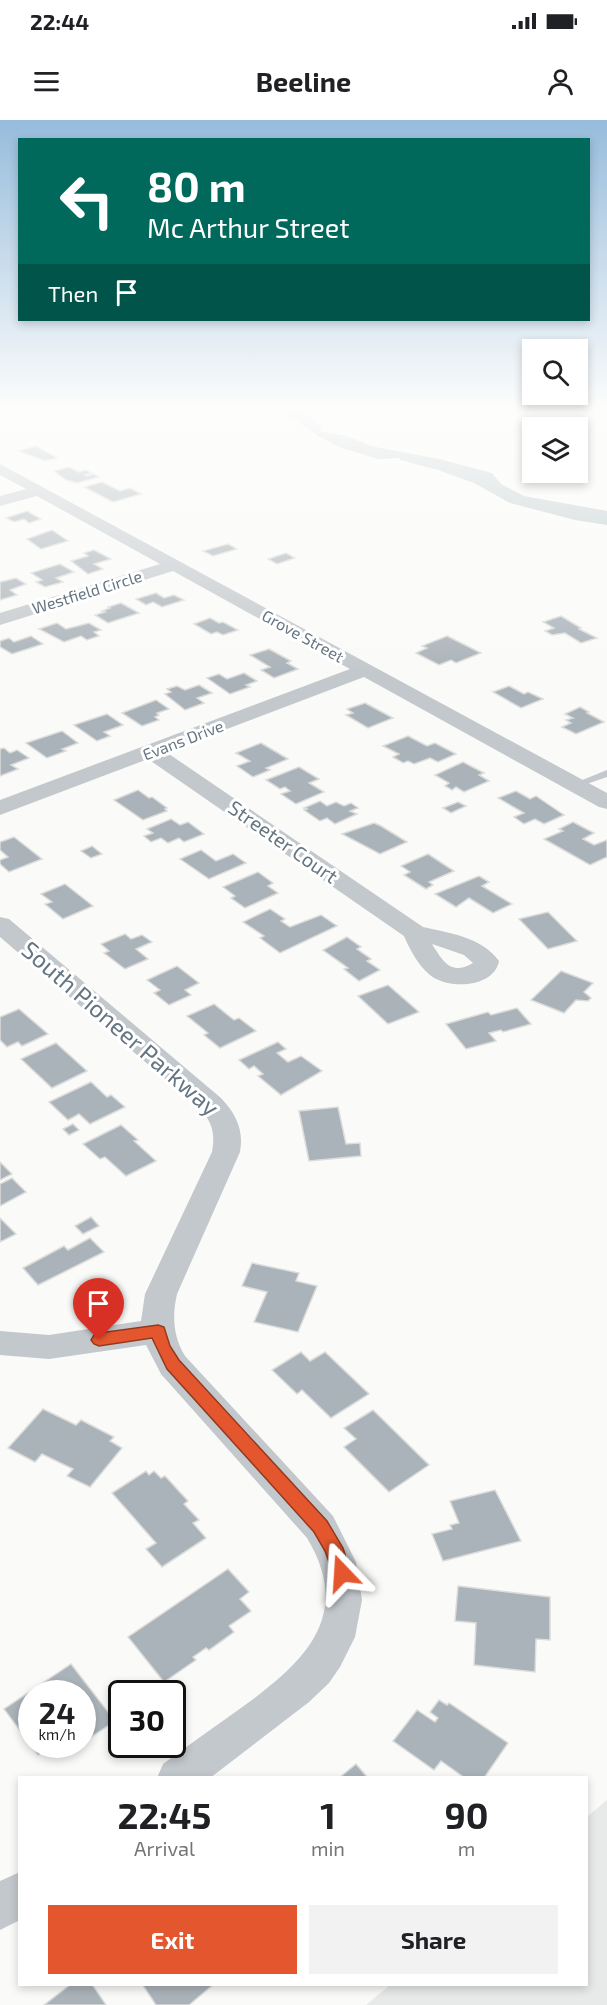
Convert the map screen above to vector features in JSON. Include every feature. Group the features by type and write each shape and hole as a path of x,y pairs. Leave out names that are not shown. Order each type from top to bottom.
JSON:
{"street":[{"name":"Grove Street","path":"51,498 607,802"},
{"name":"Westfield Circle","path":"0,619 174,565"},
{"name":"Evans Drive","path":"0,808 364,670"},
{"name":"Streeter Court","path":"152,752 414,932"},
{"name":"South Pioneer Parkway","path":"0,924 211,1104 222,1116 229,1140 226,1152 161,1294 157,1313 162,1347 173,1365 320,1527 338,1560 344,1586 342,1612 337,1632 325,1657 312,1674 290,1695 180,1776"},
{"path":"0,1343 49,1347 158,1331"},
{"path":"0,1908 18,1894"}],"lane":[{"path":"575,784 607,773"}],"shaded area":[{"path":"501,498 535,498 607,511 607,525 575,520 510,503"},
{"path":"607,1800 607,2005 366,2005 389,1986 588,1986 588,1816"}],"building":[{"path":"105,498 127,498 113,502"},
{"path":"27,511 41,519 29,523 24,519 14,522 6,518"},
{"path":"52,530 68,541 41,549 27,539"},
{"path":"228,544 237,549 213,556 203,551"},
{"path":"94,550 111,559 94,564 103,569 88,574 71,561 88,556 84,553"},
{"path":"286,553 295,558 277,564 268,559"},
{"path":"60,564 74,572 56,578 63,582 45,587 36,582 42,580 31,573"},
{"path":"16,578 26,584 10,590 17,595 0,600 0,582"},
{"path":"156,593 164,598 174,595 184,600 162,607 153,602 146,605 136,599"},
{"path":"121,603 139,613 108,623 95,615 105,612 102,611 110,608 108,607"},
{"path":"561,616 597,638 581,643 565,633 552,635 545,631 554,628 543,622"},
{"path":"210,618 238,630 223,635 217,632 211,634 194,624"},
{"path":"57,623 66,629 89,623 101,630 94,632 99,636 87,640 81,636 64,642 39,629"},
{"path":"31,636 43,644 12,654 0,647 0,641 9,638 14,642"},
{"path":"447,636 481,653 456,663 451,660 439,665 416,653 427,648 422,646"},
{"path":"269,649 291,661 287,663 298,669 274,678 261,670 270,667 250,655"},
{"path":"244,673 257,681 246,685 250,687 230,694 207,678 219,674 227,679"},
{"path":"199,685 212,693 197,698 204,703 185,710 165,694 171,692 167,689 177,686 185,690"},
{"path":"509,686 524,694 528,692 543,699 521,708 493,692"},
{"path":"156,700 169,709 157,713 159,715 155,717 159,720 142,726 122,713"},
{"path":"365,703 393,718 368,728 346,715 353,713 347,709"},
{"path":"580,707 604,722 576,734 562,727 571,723 566,720 573,718 565,714"},
{"path":"107,714 123,725 104,732 110,736 97,741 74,725"},
{"path":"62,731 78,743 62,749 66,751 47,758 26,743"},
{"path":"408,736 427,746 435,743 456,754 438,762 430,758 414,764 408,761 403,763 393,757 399,754 383,746"},
{"path":"261,743 288,759 266,768 270,770 253,777 237,766 250,761 236,753"},
{"path":"4,748 10,753 17,750 29,758 11,765 18,769 0,776 0,749"},
{"path":"463,762 484,773 479,775 489,781 464,792 456,787 452,790 445,786 449,783 435,775"},
{"path":"299,767 319,779 309,783 324,792 296,804 281,794 290,791 285,787 280,789 266,780"},
{"path":"138,790 149,798 152,797 167,808 165,809 167,811 143,820 114,800"},
{"path":"516,791 530,799 536,796 564,815 544,824 535,819 524,824 514,817 524,813 498,798"},
{"path":"320,801 327,806 336,802 344,806 351,803 358,808 350,811 357,814 335,824 327,818 320,821 304,808"},
{"path":"458,802 466,806 451,813 443,808"},
{"path":"171,819 180,825 188,822 204,834 184,842 179,838 168,843 161,838 151,842 144,836 153,833 147,829"},
{"path":"573,822 594,833 583,839 594,845 607,840 607,857 590,865 544,839 563,831 559,829"},
{"path":"374,823 407,842 380,854 342,834"},
{"path":"14,837 42,859 9,872 0,864 0,860 8,857 0,850 0,842"},
{"path":"92,846 102,854 91,858 81,851"},
{"path":"201,850 216,861 233,854 246,863 209,879 180,859"},
{"path":"428,854 454,871 429,882 433,885 426,889 404,875 410,872 401,866"},
{"path":"258,872 273,883 268,886 278,893 245,908 231,898 235,896 223,887"},
{"path":"479,876 489,882 482,886 512,904 493,913 469,898 456,907 435,894"},
{"path":"65,884 93,906 63,919 45,904 52,902 41,894"},
{"path":"270,909 285,919 281,921 290,927 321,915 337,926 280,953 260,938 264,936 243,922"},
{"path":"548,912 577,941 548,949 519,919"},
{"path":"125,934 131,939 142,935 152,942 136,949 148,959 125,969 104,953 109,951 101,944"},
{"path":"347,937 361,947 357,949 371,959 367,961 380,970 359,981 344,969 348,968 323,950"},
{"path":"177,966 199,983 185,990 191,995 169,1005 154,993 160,990 147,980"},
{"path":"561,971 593,983 584,992 591,998 588,1001 576,1000 564,1013 531,1000"},
{"path":"388,985 419,1012 388,1024 358,996"},
{"path":"214,1004 234,1020 239,1018 256,1031 220,1048 204,1035 208,1033 187,1016"},
{"path":"517,1008 531,1024 503,1032 501,1030 489,1033 496,1041 466,1049 446,1024 488,1012 491,1015"},
{"path":"19,1009 48,1034 22,1046 18,1042 7,1047 0,1040 0,1017"},
{"path":"278,1042 286,1049 277,1053 288,1062 301,1056 322,1071 281,1095 258,1076 263,1074 254,1066 249,1069 239,1060"},
{"path":"56,1043 87,1071 52,1088 21,1059"},
{"path":"91,1082 107,1097 111,1095 125,1107 90,1124 79,1114 68,1120 49,1102"},
{"path":"338,1107 346,1144 360,1143 361,1156 309,1161 299,1111"},
{"path":"73,1124 79,1130 69,1135 63,1129"},
{"path":"121,1125 138,1140 134,1141 156,1161 126,1176 105,1157 100,1159 83,1144"},
{"path":"0,1162 12,1174 0,1180"},
{"path":"12,1178 26,1192 0,1206 0,1184"},
{"path":"91,1217 99,1226 83,1234 75,1226"},
{"path":"0,1218 16,1234 0,1242"},
{"path":"90,1238 104,1252 38,1285 23,1268 64,1246 68,1250"},
{"path":"252,1263 299,1273 296,1281 317,1286 298,1332 254,1322 267,1292 242,1286"},
{"path":"301,1352 310,1361 325,1352 369,1394 331,1418 302,1390 297,1394 272,1370"},
{"path":"43,1409 76,1425 81,1420 114,1437 110,1441 122,1448 90,1487 67,1476 73,1469 42,1454 35,1462 8,1448"},
{"path":"373,1410 429,1465 389,1492 344,1447 356,1439 344,1428"},
{"path":"146,1471 149,1475 154,1471 161,1478 165,1476 188,1501 184,1504 199,1520 193,1523 206,1538 162,1567 146,1549 156,1543 112,1493"},
{"path":"495,1490 521,1541 443,1561 432,1534 452,1529 450,1525 459,1523 450,1501"},
{"path":"228,1569 249,1592 240,1599 251,1611 229,1626 234,1632 209,1650 206,1648 193,1657 196,1660 167,1680 162,1680 128,1637"},
{"path":"458,1586 550,1597 550,1640 536,1639 535,1672 474,1665 476,1623 455,1621"},
{"path":"71,1664 83,1680 47,1680"},
{"path":"96,1696 108,1712 108,1726 96,1734"},
{"path":"18,1700 18,1728 4,1709"},
{"path":"439,1700 447,1705 449,1703 508,1743 485,1776 462,1776 441,1761 434,1770 393,1741 417,1710 435,1722 438,1718 430,1712"},
{"path":"356,1764 366,1776 341,1776"},
{"path":"68,1986 93,1986 106,2005 44,2005"},
{"path":"143,1986 212,1986 189,2005 156,2005"}],"route":[{"path":"99,1340 158,1331 162,1347 173,1365 324,1532 333,1548 342,1573"}]}
